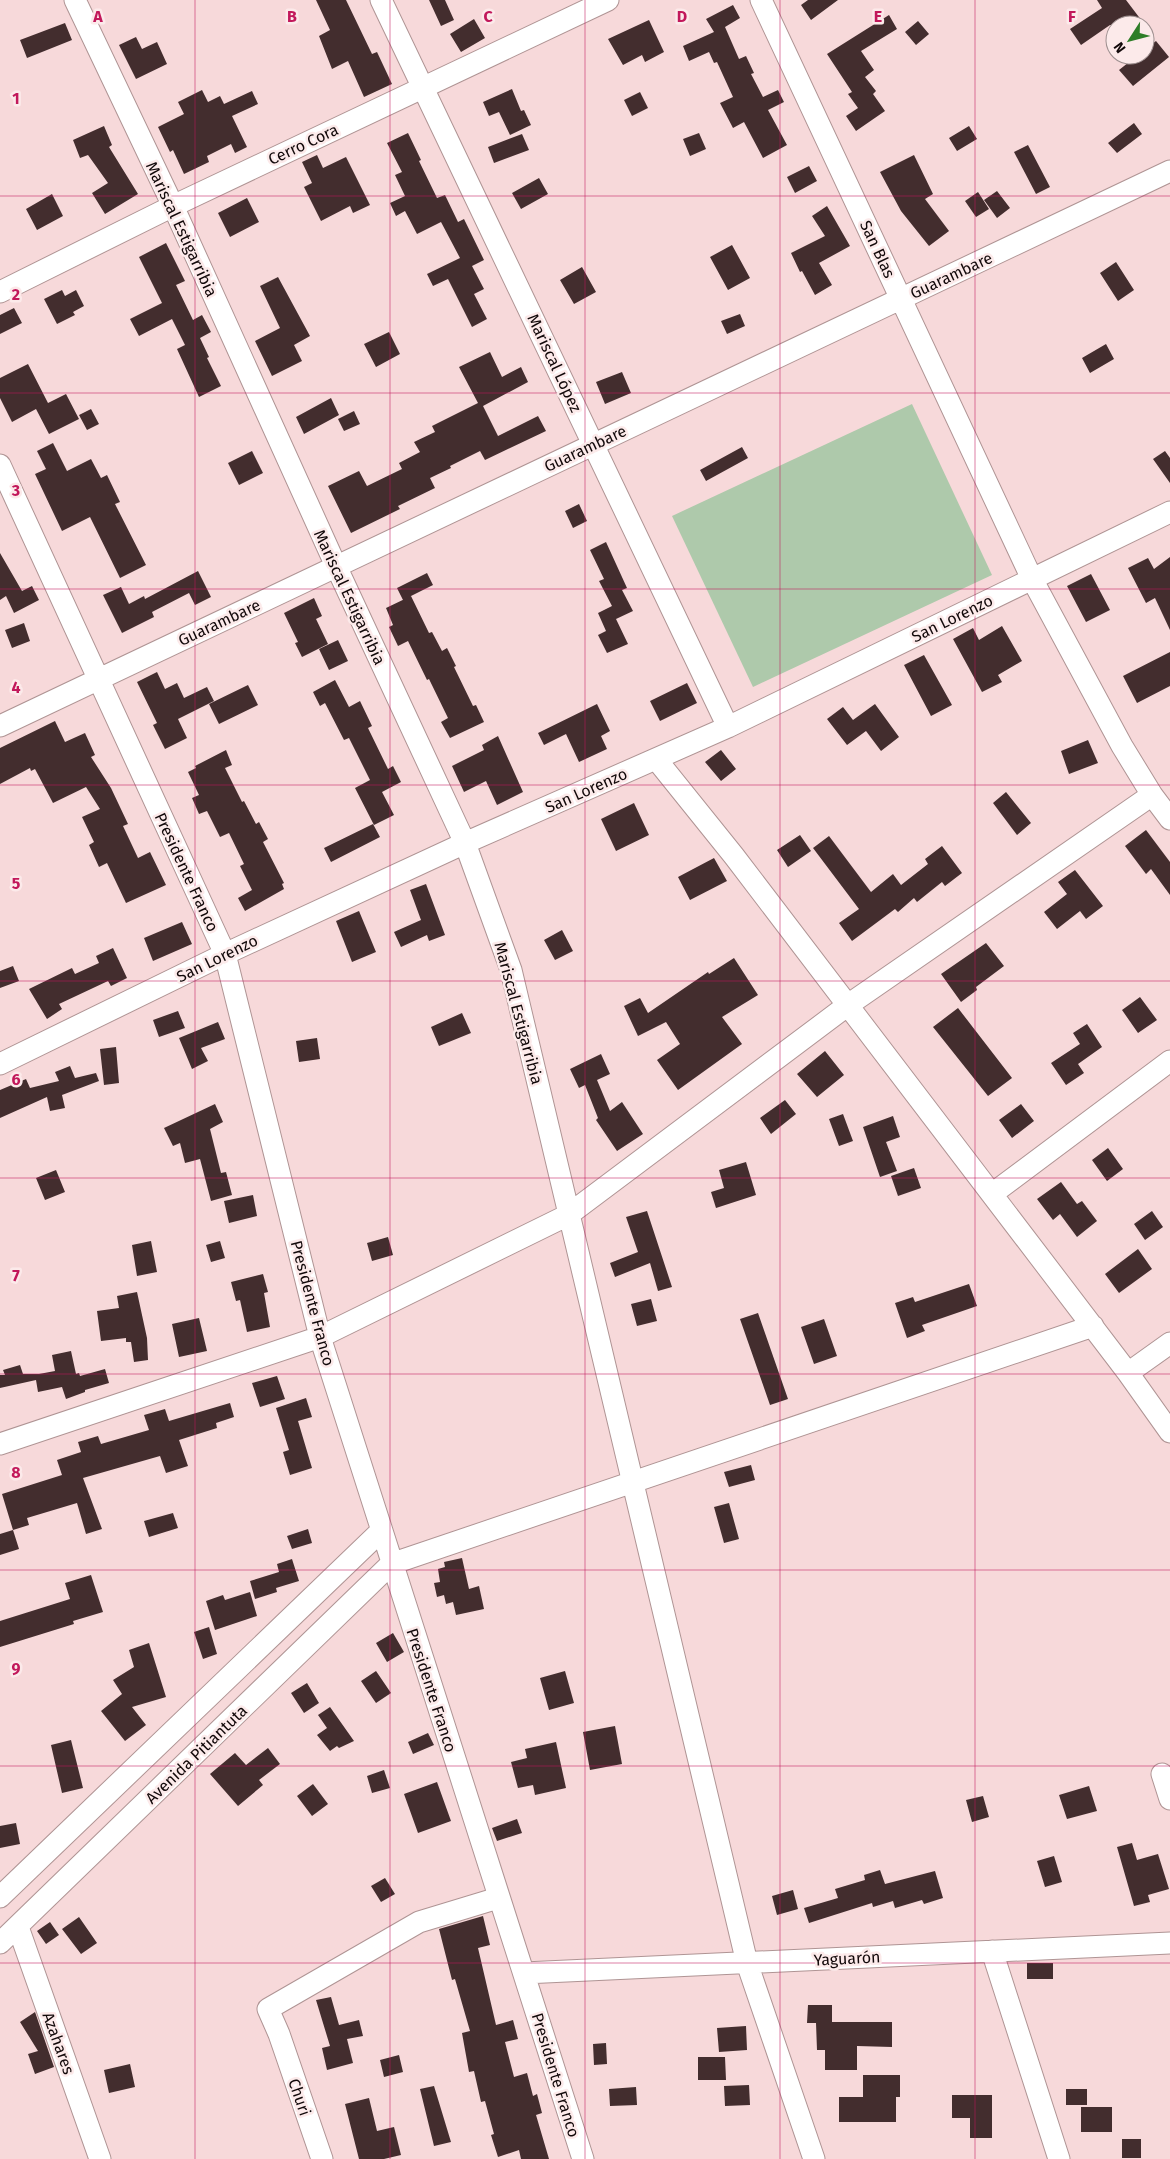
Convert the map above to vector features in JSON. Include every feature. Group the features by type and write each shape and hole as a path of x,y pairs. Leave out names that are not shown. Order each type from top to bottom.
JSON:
{"street":[{"name":"Mariscal Estigarribia","path":"75,0 173,206 336,566 465,843 511,970 747,1963 814,2159"},
{"name":"Mariscal López","path":"381,0 728,727"},
{"name":"Cerro Cora","path":"0,292 173,206 608,0"},
{"name":"San Blas","path":"761,0 1032,579 1114,731 1152,794 1170,819"},
{"name":"Guarambare","path":"0,726 1170,171"},
{"name":"Presidente Franco","path":"0,465 224,954 320,1337 391,1564 583,2159"},
{"name":"San Lorenzo","path":"0,1064 224,954 465,843 728,727 1170,512"},
{"path":"656,759 734,856 848,1005 1128,1372 1170,1432"},
{"path":"0,1444 320,1337 568,1215 848,1005 1152,794"},
{"path":"992,1194 1170,1062"},
{"path":"391,1564 1093,1326"},
{"path":"1128,1372 1170,1343"},
{"name":"Avenida Pitiantuta","path":"0,1897 381,1531"},
{"name":"Avenida Pitiantuta","path":"0,1943 391,1564"},
{"path":"1162,1774 1170,1800"},
{"name":"Churi","path":"322,2159 279,2034 268,2009 419,1922 498,1898"},
{"name":"Azahares","path":"18,1927 100,2159"},
{"name":"Yaguarón","path":"524,1973 1170,1944"},
{"path":"992,1952 1059,2159"}],"green space":[{"path":"912,404 992,575 753,687 672,516"}],"building":[{"path":"316,0 346,0 372,54 377,52 392,84 364,97 348,61 332,69 319,36 330,30"},
{"path":"429,0 445,0 454,20 441,26"},
{"path":"808,0 838,0 811,20 801,5"},
{"path":"1097,0 1126,0 1137,15 1105,15 1105,28 1081,45 1070,29 1102,8"},
{"path":"733,5 740,18 725,27 739,59 746,56 754,73 751,74 763,97 778,90 784,102 768,110 787,145 763,158 744,122 733,128 720,103 733,97 717,62 714,63 709,52 689,61 683,46 714,32 706,19"},
{"path":"889,15 897,29 861,51 874,70 865,77 876,91 873,94 885,111 856,131 846,116 858,108 848,94 852,92 827,54"},
{"path":"474,19 485,38 461,52 450,34"},
{"path":"649,20 664,52 645,62 642,55 623,65 608,39"},
{"path":"918,21 929,34 916,45 905,32"},
{"path":"65,23 72,40 27,58 20,40"},
{"path":"136,37 142,49 157,42 167,64 136,79 119,45"},
{"path":"1155,42 1169,57 1133,86 1119,70 1125,65 1155,65"},
{"path":"512,89 521,111 524,110 531,125 510,135 499,112 489,116 483,102"},
{"path":"202,90 208,102 220,96 224,104 252,91 258,104 232,116 247,147 235,153 231,144 207,156 209,162 184,174 173,150 170,152 158,127 184,114 178,102"},
{"path":"640,92 648,108 632,116 624,100"},
{"path":"1134,123 1142,134 1117,153 1108,143"},
{"path":"104,126 112,145 109,147 138,194 105,214 92,193 108,183 88,155 80,158 73,140"},
{"path":"969,126 977,139 957,151 949,138"},
{"path":"408,133 437,198 445,195 458,222 464,219 484,260 472,266 484,289 474,294 487,319 472,327 448,279 433,286 427,274 460,258 441,222 417,234 405,211 396,216 390,203 405,196 395,175 402,172 387,143"},
{"path":"699,133 706,149 690,156 683,139"},
{"path":"522,134 529,150 494,163 488,147"},
{"path":"1028,145 1050,187 1036,194 1014,152"},
{"path":"317,155 323,168 346,157 370,205 353,213 350,206 321,221 304,187 312,183 302,162"},
{"path":"914,155 933,194 925,199 949,231 929,246 901,211 880,172"},
{"path":"809,166 817,181 795,193 787,177"},
{"path":"539,178 548,194 521,209 512,193"},
{"path":"997,191 1010,208 997,218 984,200"},
{"path":"978,192 989,209 976,217 965,201"},
{"path":"52,194 63,216 37,230 26,209"},
{"path":"247,198 259,222 230,237 218,213"},
{"path":"827,206 850,246 819,263 832,285 815,295 802,271 800,272 791,253 825,236 812,216"},
{"path":"166,243 185,281 176,285 193,320 202,315 211,332 200,338 209,357 207,358 221,386 199,397 177,349 185,345 172,319 139,336 130,319 162,303 139,257"},
{"path":"732,245 750,278 728,290 710,257"},
{"path":"1116,262 1134,290 1118,301 1100,273"},
{"path":"582,267 596,292 574,304 560,280"},
{"path":"278,277 310,336 294,345 302,361 272,376 255,341 280,328 260,286"},
{"path":"62,290 65,296 76,290 84,306 73,312 75,315 57,324 44,299"},
{"path":"14,308 22,323 0,334 0,315"},
{"path":"740,314 745,326 727,334 721,321"},
{"path":"389,332 400,354 376,367 364,344"},
{"path":"1106,344 1114,359 1090,373 1082,358"},
{"path":"490,352 502,377 521,367 528,382 483,406 498,436 538,416 546,431 485,460 480,451 450,466 451,468 430,478 435,488 398,506 400,509 351,533 328,486 359,471 367,486 402,469 399,463 420,452 414,442 435,432 432,426 478,403 459,367"},
{"path":"28,364 48,403 66,394 79,419 49,434 36,409 12,422 0,398 0,378"},
{"path":"622,372 631,393 605,404 596,382"},
{"path":"331,398 339,415 304,434 296,417"},
{"path":"91,409 99,424 87,430 79,415"},
{"path":"354,411 360,424 344,431 338,419"},
{"path":"53,443 67,471 91,459 101,478 107,475 120,502 115,504 146,565 120,578 90,517 62,531 35,474 46,469 37,451"},
{"path":"742,447 748,458 706,481 700,470"},
{"path":"252,451 263,473 239,485 228,463"},
{"path":"1165,451 1170,458 1170,483 1153,459"},
{"path":"579,504 587,521 573,528 565,511"},
{"path":"606,542 627,588 622,590 633,611 616,619 628,644 607,653 598,635 606,631 598,613 612,606 599,581 604,579 590,550"},
{"path":"0,553 22,591 32,586 39,600 14,613 6,596 0,600"},
{"path":"1170,557 1170,630 1155,598 1146,603 1128,568 1148,558 1154,569"},
{"path":"198,571 211,597 195,605 189,593 152,612 154,617 122,633 103,595 121,587 129,604 144,596 145,599"},
{"path":"427,573 433,585 403,600 397,588"},
{"path":"1091,574 1110,610 1086,622 1067,586"},
{"path":"411,596 429,633 432,632 442,651 447,648 473,706 476,705 484,722 450,738 441,722 448,718 429,679 427,680 408,641 398,646 389,627 393,625 386,608"},
{"path":"314,598 322,616 316,619 328,644 302,657 295,643 298,642 284,613"},
{"path":"24,623 30,641 12,648 5,630"},
{"path":"1002,626 1022,661 998,675 1002,682 982,692 953,639 973,628 979,640"},
{"path":"338,640 348,661 329,670 319,649"},
{"path":"1170,652 1170,686 1137,703 1123,676"},
{"path":"924,655 952,705 931,716 904,665"},
{"path":"157,672 165,689 177,683 184,698 207,687 214,701 178,719 187,738 165,749 153,725 157,723 137,682"},
{"path":"335,680 349,707 360,701 372,726 368,728 388,769 393,766 401,782 382,792 394,815 374,825 355,788 370,780 349,738 344,740 325,703 320,706 313,692"},
{"path":"687,683 697,703 660,721 650,701"},
{"path":"248,685 258,705 219,724 209,704"},
{"path":"597,704 610,731 601,736 607,749 579,762 566,734 544,745 538,733"},
{"path":"875,704 899,737 881,751 866,731 847,745 827,719 843,707 853,720"},
{"path":"55,721 65,742 85,733 95,755 91,757 111,788 128,824 123,826 138,858 150,852 166,885 126,903 107,863 99,867 89,845 94,842 82,817 100,809 86,787 53,803 35,769 31,771 30,768 0,784 0,748"},
{"path":"498,736 523,792 497,805 486,781 464,792 452,766 484,750 482,745"},
{"path":"1088,740 1098,763 1069,774 1061,751"},
{"path":"226,750 232,765 225,768 242,802 244,801 256,824 259,822 268,839 263,842 284,883 282,884 284,889 245,911 238,898 252,890 240,866 244,864 229,833 220,837 207,811 199,814 192,798 199,795 188,772 196,768 195,766"},
{"path":"721,750 736,769 721,781 705,762"},
{"path":"1006,792 1031,823 1017,835 993,803"},
{"path":"634,803 649,835 616,851 601,819"},
{"path":"373,824 380,837 331,862 324,848"},
{"path":"1146,830 1170,862 1170,895 1151,869 1146,874 1125,846"},
{"path":"800,835 811,851 788,867 777,850"},
{"path":"829,836 871,892 893,874 901,885 928,864 925,859 942,846 962,873 945,886 942,882 917,902 914,898 898,912 895,909 852,941 839,923 859,909 813,848"},
{"path":"714,858 727,881 690,900 678,877"},
{"path":"1075,870 1103,906 1086,919 1080,911 1057,929 1044,912 1067,894 1058,882"},
{"path":"426,884 445,935 429,941 427,935 401,947 394,932 421,920 410,890"},
{"path":"359,911 376,952 352,962 336,921"},
{"path":"182,922 192,944 153,961 144,938"},
{"path":"562,930 573,951 555,960 544,940"},
{"path":"986,943 1004,966 976,987 977,990 961,1002 941,974"},
{"path":"113,948 127,978 111,986 108,981 59,1004 62,1009 47,1019 29,989 72,968 75,974 99,963 96,956"},
{"path":"734,958 758,995 722,1017 742,1044 678,1090 657,1060 680,1044 666,1022 638,1036 624,1006 640,998 648,1013 708,972 709,974"},
{"path":"13,966 19,981 0,988 0,971"},
{"path":"1140,997 1157,1020 1138,1033 1122,1010"},
{"path":"958,1008 1012,1078 988,1096 933,1027"},
{"path":"178,1011 185,1028 159,1037 153,1020"},
{"path":"462,1013 471,1033 439,1046 431,1027"},
{"path":"218,1022 225,1039 201,1048 208,1061 192,1069 179,1038"},
{"path":"1087,1024 1102,1047 1078,1064 1084,1073 1066,1085 1051,1063 1080,1044 1073,1033"},
{"path":"317,1038 320,1059 299,1062 296,1041"},
{"path":"116,1047 119,1083 104,1085 100,1049"},
{"path":"825,1051 844,1075 817,1097 797,1074"},
{"path":"601,1054 610,1074 597,1080 610,1111 622,1102 643,1134 617,1151 596,1120 598,1118 585,1085 579,1088 570,1069"},
{"path":"70,1066 75,1078 96,1073 99,1081 62,1095 65,1108 50,1111 47,1097 0,1118 0,1090 26,1079 30,1088 59,1081 55,1072"},
{"path":"785,1100 796,1114 771,1134 760,1118"},
{"path":"215,1104 223,1122 210,1129 221,1173 226,1172 232,1195 211,1201 200,1159 185,1163 180,1143 173,1146 164,1128"},
{"path":"1021,1104 1034,1121 1012,1138 999,1120"},
{"path":"843,1114 853,1141 839,1146 829,1119"},
{"path":"893,1116 900,1137 886,1142 897,1171 880,1177 863,1127"},
{"path":"1108,1148 1123,1169 1107,1181 1092,1160"},
{"path":"746,1162 756,1195 716,1208 711,1192 724,1188 719,1170"},
{"path":"914,1168 921,1188 898,1196 891,1176"},
{"path":"56,1170 65,1192 45,1200 36,1178"},
{"path":"1061,1182 1077,1204 1082,1201 1097,1221 1077,1237 1060,1214 1053,1220 1037,1199"},
{"path":"253,1195 257,1216 229,1223 224,1201"},
{"path":"647,1211 672,1287 658,1291 650,1263 615,1277 610,1263 638,1252 626,1217"},
{"path":"1152,1211 1163,1227 1145,1240 1134,1224"},
{"path":"388,1237 393,1255 372,1261 367,1243"},
{"path":"151,1241 157,1272 137,1276 132,1245"},
{"path":"220,1241 225,1258 211,1262 206,1245"},
{"path":"1138,1249 1152,1269 1119,1293 1105,1274"},
{"path":"263,1274 268,1292 264,1293 270,1327 247,1332 240,1300 236,1301 231,1282"},
{"path":"969,1284 977,1306 922,1325 925,1331 907,1338 895,1303 913,1297 915,1302"},
{"path":"137,1292 147,1338 148,1360 134,1362 131,1342 126,1342 126,1338 101,1341 97,1311 119,1308 117,1296"},
{"path":"651,1299 657,1321 637,1326 631,1304"},
{"path":"758,1313 788,1399 770,1405 740,1319"},
{"path":"199,1318 207,1351 179,1357 172,1324"},
{"path":"824,1319 837,1356 814,1364 801,1327"},
{"path":"71,1351 76,1374 79,1373 80,1376 105,1369 109,1383 85,1390 85,1392 66,1399 62,1387 38,1392 36,1380 0,1388 0,1375 5,1375 3,1370 20,1365 23,1374 55,1371 52,1355"},
{"path":"277,1376 285,1399 260,1407 252,1383"},
{"path":"306,1398 312,1417 298,1421 312,1468 290,1475 283,1452 289,1450 276,1408"},
{"path":"230,1403 234,1417 216,1423 217,1428 179,1440 188,1466 166,1473 160,1456 83,1478 102,1529 86,1534 77,1503 27,1518 29,1525 13,1530 2,1494 62,1475 57,1460 81,1452 78,1442 98,1436 101,1444 149,1430 144,1415 165,1409 169,1421"},
{"path":"751,1465 755,1480 729,1487 724,1472"},
{"path":"729,1503 739,1539 724,1543 714,1507"},
{"path":"173,1513 178,1528 149,1537 144,1521"},
{"path":"308,1529 312,1543 292,1549 287,1536"},
{"path":"13,1530 19,1549 0,1555 0,1534"},
{"path":"462,1558 469,1589 479,1586 484,1609 456,1615 453,1602 446,1604 444,1595 437,1597 434,1583 440,1582 438,1569 445,1567 444,1562"},
{"path":"292,1559 299,1581 276,1588 277,1592 255,1599 250,1581 279,1572 277,1564"},
{"path":"91,1575 103,1612 73,1621 74,1624 0,1647 0,1621 70,1599 65,1583"},
{"path":"250,1592 257,1616 215,1630 206,1601 223,1595 225,1600"},
{"path":"209,1627 217,1654 203,1659 194,1632"},
{"path":"393,1633 404,1652 387,1662 376,1643"},
{"path":"149,1643 166,1697 132,1707 146,1725 125,1741 101,1711 122,1694 113,1680 134,1667 129,1650"},
{"path":"376,1671 391,1693 376,1703 361,1681"},
{"path":"565,1671 574,1703 549,1710 540,1678"},
{"path":"307,1683 319,1703 304,1713 291,1693"},
{"path":"330,1707 354,1741 339,1748 337,1746 330,1751 317,1735 327,1728 318,1715"},
{"path":"615,1726 622,1764 590,1770 583,1732"},
{"path":"428,1733 434,1745 413,1754 408,1742"},
{"path":"71,1740 83,1788 62,1793 51,1745"},
{"path":"556,1742 566,1788 535,1795 533,1785 518,1788 511,1762 527,1758 525,1749"},
{"path":"268,1748 280,1764 259,1780 263,1785 238,1806 210,1774 235,1753 246,1765"},
{"path":"384,1770 390,1788 372,1793 367,1776"},
{"path":"437,1782 451,1821 418,1833 404,1794"},
{"path":"313,1784 328,1804 312,1816 297,1796"},
{"path":"1089,1786 1097,1811 1067,1819 1059,1795"},
{"path":"983,1796 989,1817 972,1822 966,1800"},
{"path":"517,1819 522,1833 497,1841 492,1828"},
{"path":"16,1823 20,1844 0,1848 0,1826"},
{"path":"1132,1843 1137,1860 1158,1854 1169,1889 1148,1895 1150,1902 1134,1906 1117,1847"},
{"path":"1054,1856 1062,1882 1045,1887 1037,1861"},
{"path":"880,1870 885,1884 935,1871 943,1898 924,1904 922,1900 895,1908 893,1901 873,1907 872,1903 809,1923 804,1908 838,1898 835,1889 865,1880 864,1875"},
{"path":"385,1878 395,1894 381,1902 371,1886"},
{"path":"793,1890 798,1909 777,1915 772,1896"},
{"path":"483,1916 490,1945 478,1948 496,2025 513,2020 518,2039 505,2042 514,2077 527,2073 533,2096 537,2094 542,2113 536,2115 549,2159 521,2159 519,2150 498,2157 491,2135 494,2134 485,2101 481,2102 474,2071 469,2072 462,2033 470,2031 455,1979 452,1980 439,1929"},
{"path":"79,1917 97,1943 81,1954 62,1929"},
{"path":"50,1922 59,1935 46,1944 37,1931"},
{"path":"1027,1963 1053,1963 1053,1979 1027,1979"},
{"path":"331,1997 339,2025 359,2020 363,2036 347,2039 353,2063 327,2070 322,2048 330,2046 316,2000"},
{"path":"808,2005 832,2005 832,2022 892,2022 892,2047 857,2046 857,2070 825,2070 825,2050 817,2050 816,2023 807,2023"},
{"path":"35,2012 54,2067 35,2074 28,2054 38,2051 20,2022"},
{"path":"746,2026 747,2050 719,2052 717,2028"},
{"path":"606,2043 607,2064 594,2065 593,2044"},
{"path":"399,2055 403,2072 384,2077 380,2060"},
{"path":"698,2057 725,2057 726,2080 698,2080"},
{"path":"130,2064 135,2087 109,2093 104,2070"},
{"path":"863,2075 900,2075 900,2097 896,2097 896,2122 839,2122 839,2097 863,2097"},
{"path":"749,2085 750,2105 725,2106 724,2086"},
{"path":"434,2086 451,2142 434,2146 420,2089"},
{"path":"636,2087 637,2105 610,2106 609,2089"},
{"path":"1066,2089 1087,2089 1087,2105 1066,2105"},
{"path":"952,2095 992,2095 992,2138 970,2138 970,2118 952,2118"},
{"path":"369,2098 377,2131 394,2127 401,2155 384,2159 359,2159 345,2104"},
{"path":"1081,2107 1112,2107 1112,2132 1081,2132"},
{"path":"1122,2139 1141,2139 1141,2158 1122,2158"}]}
